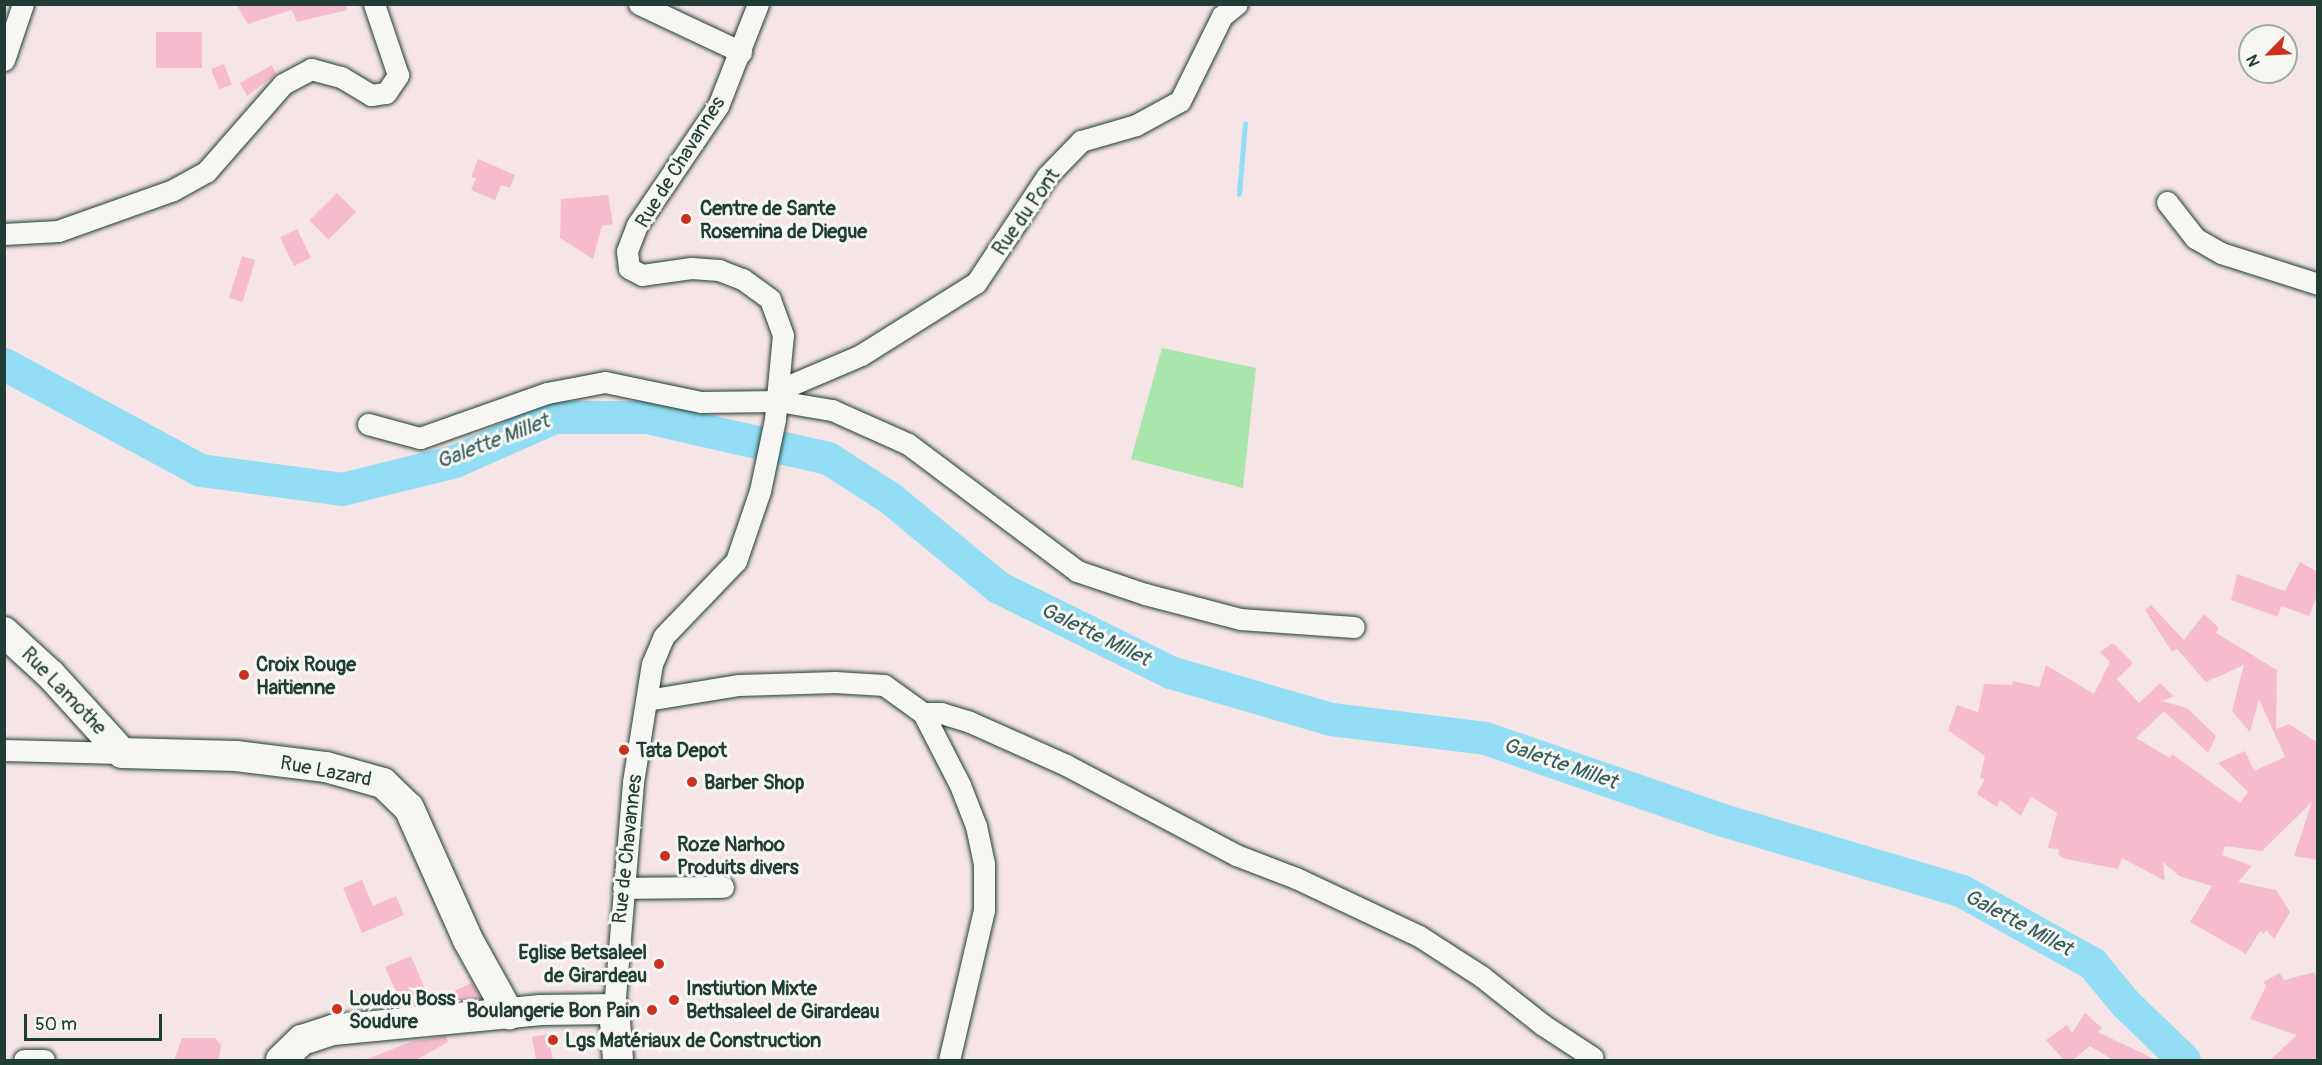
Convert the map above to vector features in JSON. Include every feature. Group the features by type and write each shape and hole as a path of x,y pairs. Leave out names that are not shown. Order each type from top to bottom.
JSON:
{"street":[{"path":"4,60 23,4"},
{"path":"4,234 58,231 173,190 206,171 283,84 311,69 341,77 371,95 386,93 398,75 375,4"},
{"path":"639,4 741,52"},
{"name":"Rue de Chavannes","path":"618,1060 614,1009 623,888 633,782 652,664 664,636 736,561 760,491 777,403 783,334 770,299 742,279 718,270 691,268 642,275 629,268 627,251 637,225 718,106 758,4"},
{"name":"Rue du Pont","path":"777,403 861,355 976,283 1047,176 1081,141 1136,125 1180,101 1222,16 1237,4"},
{"path":"2167,202 2195,238 2221,253 2318,284"},
{"path":"368,424 420,438 548,393 606,382 701,402 777,403 832,410 908,444 1077,571 1145,594 1240,619 1354,627"},
{"name":"Rue Lamothe","path":"4,632 51,675 122,753"},
{"path":"647,700 739,685 835,682 884,685 923,713 960,785 976,826 984,864 984,910 949,1060"},
{"path":"923,713 941,713 970,722 1066,765 1236,855 1296,878 1419,936 1481,976 1543,1025 1592,1058"},
{"name":"Rue Lazard","path":"4,750 236,756 326,767 383,783 409,808 468,940 509,1014"},
{"path":"623,888 723,887"},
{"path":"280,1060 302,1040 333,1030 509,1014 614,1009"},
{"path":"24,1060 44,1060"}],"green space":[{"path":"1162,348 1256,368 1243,488 1131,459"}],"building":[{"path":"236,4 346,4 347,10 297,22 292,10 248,24"},
{"path":"156,32 202,32 202,68 156,68"},
{"path":"224,64 232,85 219,90 211,69"},
{"path":"272,65 276,74 247,96 240,83"},
{"path":"478,159 515,175 510,188 501,185 495,200 471,190 476,178 471,177"},
{"path":"337,193 356,212 329,240 309,221"},
{"path":"608,195 613,224 602,226 593,259 560,238 561,199"},
{"path":"297,229 311,258 294,266 280,237"},
{"path":"242,256 255,260 243,302 229,298"},
{"path":"2300,562 2318,572 2318,593 2309,616 2281,606 2278,617 2231,600 2237,574 2285,591"},
{"path":"2151,605 2184,640 2204,614 2219,628 2216,633 2277,670 2276,729 2289,724 2318,743 2318,860 2294,856 2312,802 2262,851 2225,846 2222,855 2252,866 2238,882 2276,890 2290,912 2274,939 2266,930 2264,934 2260,931 2246,954 2190,922 2212,886 2179,876 2163,862 2165,881 2122,858 2118,869 2066,859 2058,855 2059,849 2048,848 2057,813 2031,796 2021,816 2000,800 1997,807 1977,794 1985,779 1980,778 1985,756 1948,730 1957,705 1978,712 1984,684 2012,685 2013,681 2039,687 2046,665 2094,694 2110,662 2100,652 2113,643 2133,663 2117,679 2139,703 2160,683 2174,696 2162,701 2187,708 2216,736 2208,753 2164,711 2136,738 2170,758 2172,754 2240,803 2248,792 2218,763 2245,751 2254,771 2285,757 2259,699 2250,732 2232,711 2244,665 2206,682 2177,649 2172,652 2145,610"},
{"path":"362,880 373,906 396,896 404,915 362,933 343,888"},
{"path":"411,956 431,1003 402,1006 385,967"},
{"path":"2314,972 2318,981 2318,1060 2270,1060 2297,1035 2250,1019 2266,986 2263,982 2280,973 2284,980"},
{"path":"472,983 481,998 459,1001 454,991"},
{"path":"2085,1013 2102,1028 2098,1032 2156,1060 2113,1060 2090,1046 2073,1060 2064,1060 2046,1040 2067,1025 2072,1033"},
{"path":"548,1034 553,1060 536,1060 532,1037"},
{"path":"446,1036 448,1042 416,1060 365,1060 410,1042"},
{"path":"182,1038 215,1038 221,1045 219,1060 174,1060"}],"waterway":[{"path":"1239,194 1245,123"},
{"name":"Galette Millet","path":"4,364 200,470 342,489 455,461 554,417 646,417 828,458 890,498 998,587 1170,672 1331,719 1485,738 1723,820 1962,891 2092,963 2125,1003 2184,1060"}],"place":[{"name":"Centre de Sante Rosemina de Diegue","path":"686,219"},
{"name":"Croix Rouge Haitienne","path":"244,675"},
{"name":"Tata Depot","path":"624,750"},
{"name":"Barber Shop","path":"692,782"},
{"name":"Roze Narhoo Produits divers","path":"665,856"},
{"name":"Eglise Betsaleel de Girardeau","path":"659,964"},
{"name":"Instiution Mixte Bethsaleel de Girardeau","path":"674,1000"},
{"name":"Loudou Boss Soudure","path":"337,1009"},
{"name":"Boulangerie Bon Pain","path":"652,1010"},
{"name":"Lgs Matériaux de Construction","path":"553,1040"}]}
